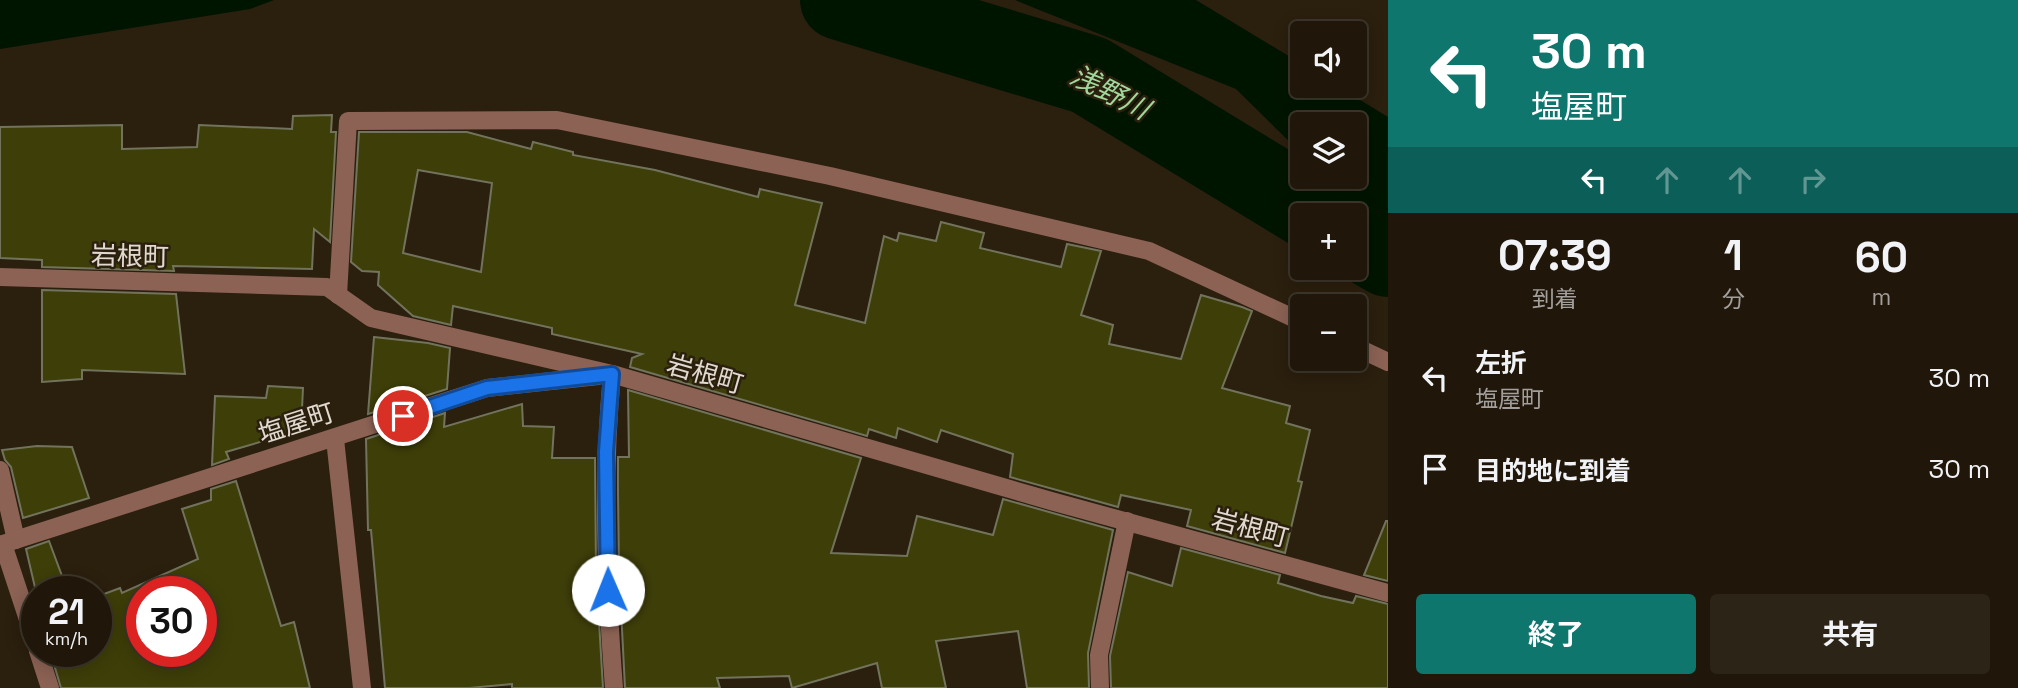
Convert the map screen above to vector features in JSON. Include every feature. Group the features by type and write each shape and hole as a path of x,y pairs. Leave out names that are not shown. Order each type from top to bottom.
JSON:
{"street":[{"path":"338,295 348,121 557,120 830,176 1149,251 1290,316"},
{"name":"岩根町","path":"0,277 327,287 370,318 612,374 1388,593"},
{"path":"1367,352 1388,362"},
{"path":"612,374 606,452 609,617 614,688"},
{"name":"塩屋町","path":"6,543 487,388 612,374"},
{"path":"335,439 362,688"},
{"path":"0,470 6,543 21,594"},
{"path":"1100,688 1099,655 1126,521"},
{"path":"43,667 50,688"}],"shaded area":[{"path":"0,0 274,0 250,9 0,49"},
{"path":"1015,0 1196,0 1290,57 1290,98 1357,98 1388,117 1388,239 1367,218 1367,203 1351,203 1337,189 1367,189 1367,112 1290,112 1290,142 1236,89"}],"building":[{"path":"332,115 331,132 336,132 330,242 314,229 312,269 173,266 174,271 42,267 42,260 0,258 0,127 122,125 122,149 197,147 199,125 292,129 293,116"},
{"path":"359,132 467,132 531,149 533,142 573,152 573,155 655,170 758,197 760,189 822,203 795,305 865,323 884,236 897,241 899,233 936,241 941,222 984,233 980,248 1061,267 1067,244 1101,251 1081,315 1113,325 1109,344 1181,359 1201,295 1252,311 1222,388 1290,406 1286,423 1310,430 1298,481 1302,482 1285,553 1187,526 1191,510 1121,495 1118,507 1010,477 1013,454 941,430 937,442 898,428 896,438 869,429 867,436 630,367 632,358 642,354 552,334 552,328 453,306 451,325 413,316 378,285 379,272 362,271 351,262","holes":["418,170 492,183 481,272 403,253"]},
{"path":"42,290 176,294 185,374 82,370 82,379 42,382"},
{"path":"374,337 450,348 447,389 368,414"},
{"path":"268,386 303,388 301,430 226,452 229,459 212,465 215,396 266,398"},
{"path":"628,390 861,458 831,553 907,556 917,516 993,535 1003,499 1113,530 1088,653 1089,688 1027,688 1018,631 936,641 946,688 882,688 877,663 792,688 789,676 717,678 720,688 625,688 619,570 618,457 629,457"},
{"path":"522,404 523,426 554,427 552,458 595,458 596,571 603,688 512,688 512,684 469,688 385,688 371,530 368,530 366,439 445,413 444,427"},
{"path":"37,446 72,447 89,498 23,518 11,467 2,450"},
{"path":"236,481 281,626 294,622 310,688 61,688 55,667 112,667 112,591 120,588 122,593 126,591 126,667 217,667 217,576 160,576 198,559 182,509 211,500 211,489"},
{"path":"1388,521 1388,581 1364,575"},
{"path":"49,541 62,576 32,576 26,549"},
{"path":"1181,548 1280,575 1278,583 1321,596 1353,603 1356,596 1388,604 1388,688 1111,688 1110,656 1128,572 1172,586"}],"waterway":[{"name":"浅野川","path":"840,0 1089,75 1299,203"},
{"name":"浅野川","path":"1367,245 1388,257"}],"route":[{"path":"403,416 487,388 612,374 606,452 608,590"}]}
